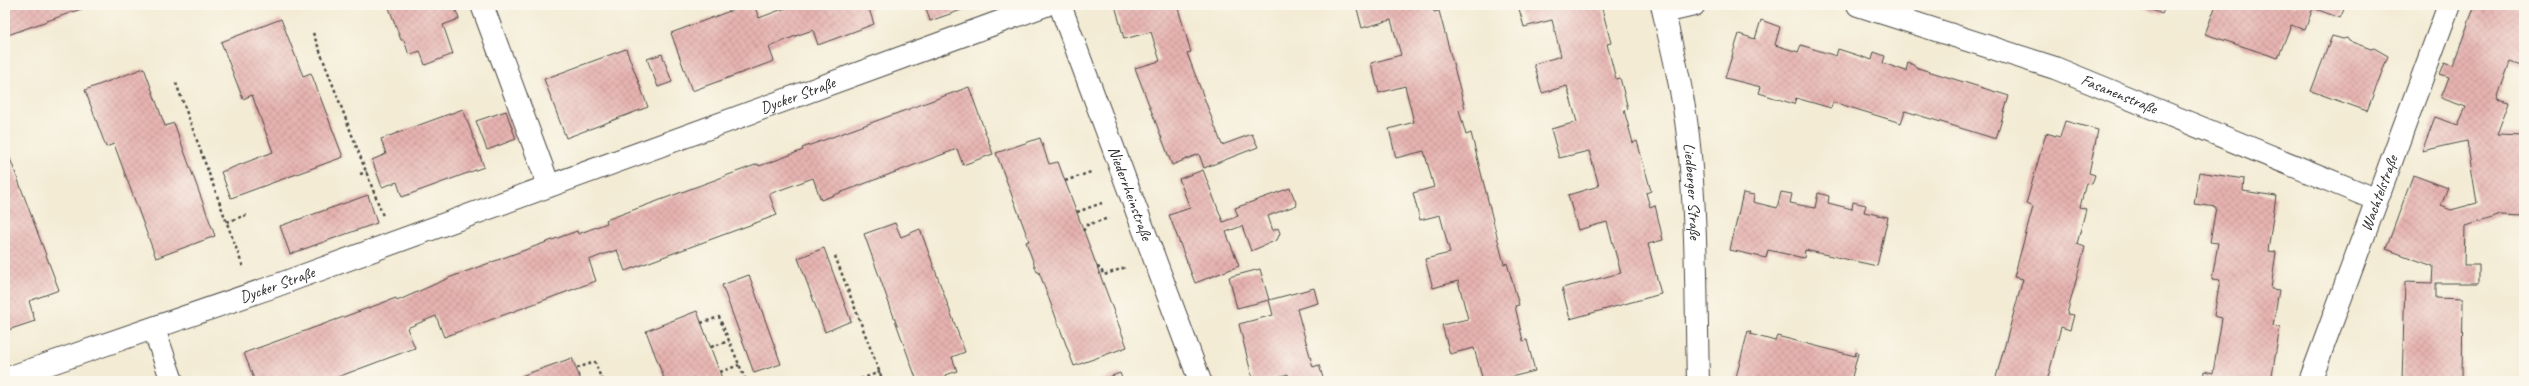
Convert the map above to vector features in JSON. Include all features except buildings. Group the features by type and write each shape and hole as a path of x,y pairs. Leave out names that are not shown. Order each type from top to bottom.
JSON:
{"street":[{"path":"482,5 549,186"},
{"name":"Dycker Straße","path":"5,379 253,294 1046,5"},
{"name":"Niederrheinstraße","path":"1060,5 1200,381"},
{"path":"1663,9 1694,5"},
{"name":"Fasanenstraße","path":"1858,5 2055,68 2375,199"},
{"name":"Wachtelstraße","path":"2310,381 2375,199 2449,5"},
{"name":"Liedberger Straße","path":"1663,9 1680,82 1688,135 1693,205 1698,381"},
{"path":"154,329 172,381"}],"path":[{"path":"313,33 394,242"},
{"path":"176,83 253,294"},
{"path":"360,174 367,172"},
{"path":"227,222 249,214"},
{"path":"835,256 883,381"},
{"path":"1096,267 1100,268 1104,275 1154,257"},
{"path":"701,323 719,317 746,381"},
{"path":"711,347 729,341"},
{"path":"577,368 595,362 602,381"},
{"path":"720,372 739,365"},
{"path":"855,381 880,372"}]}
